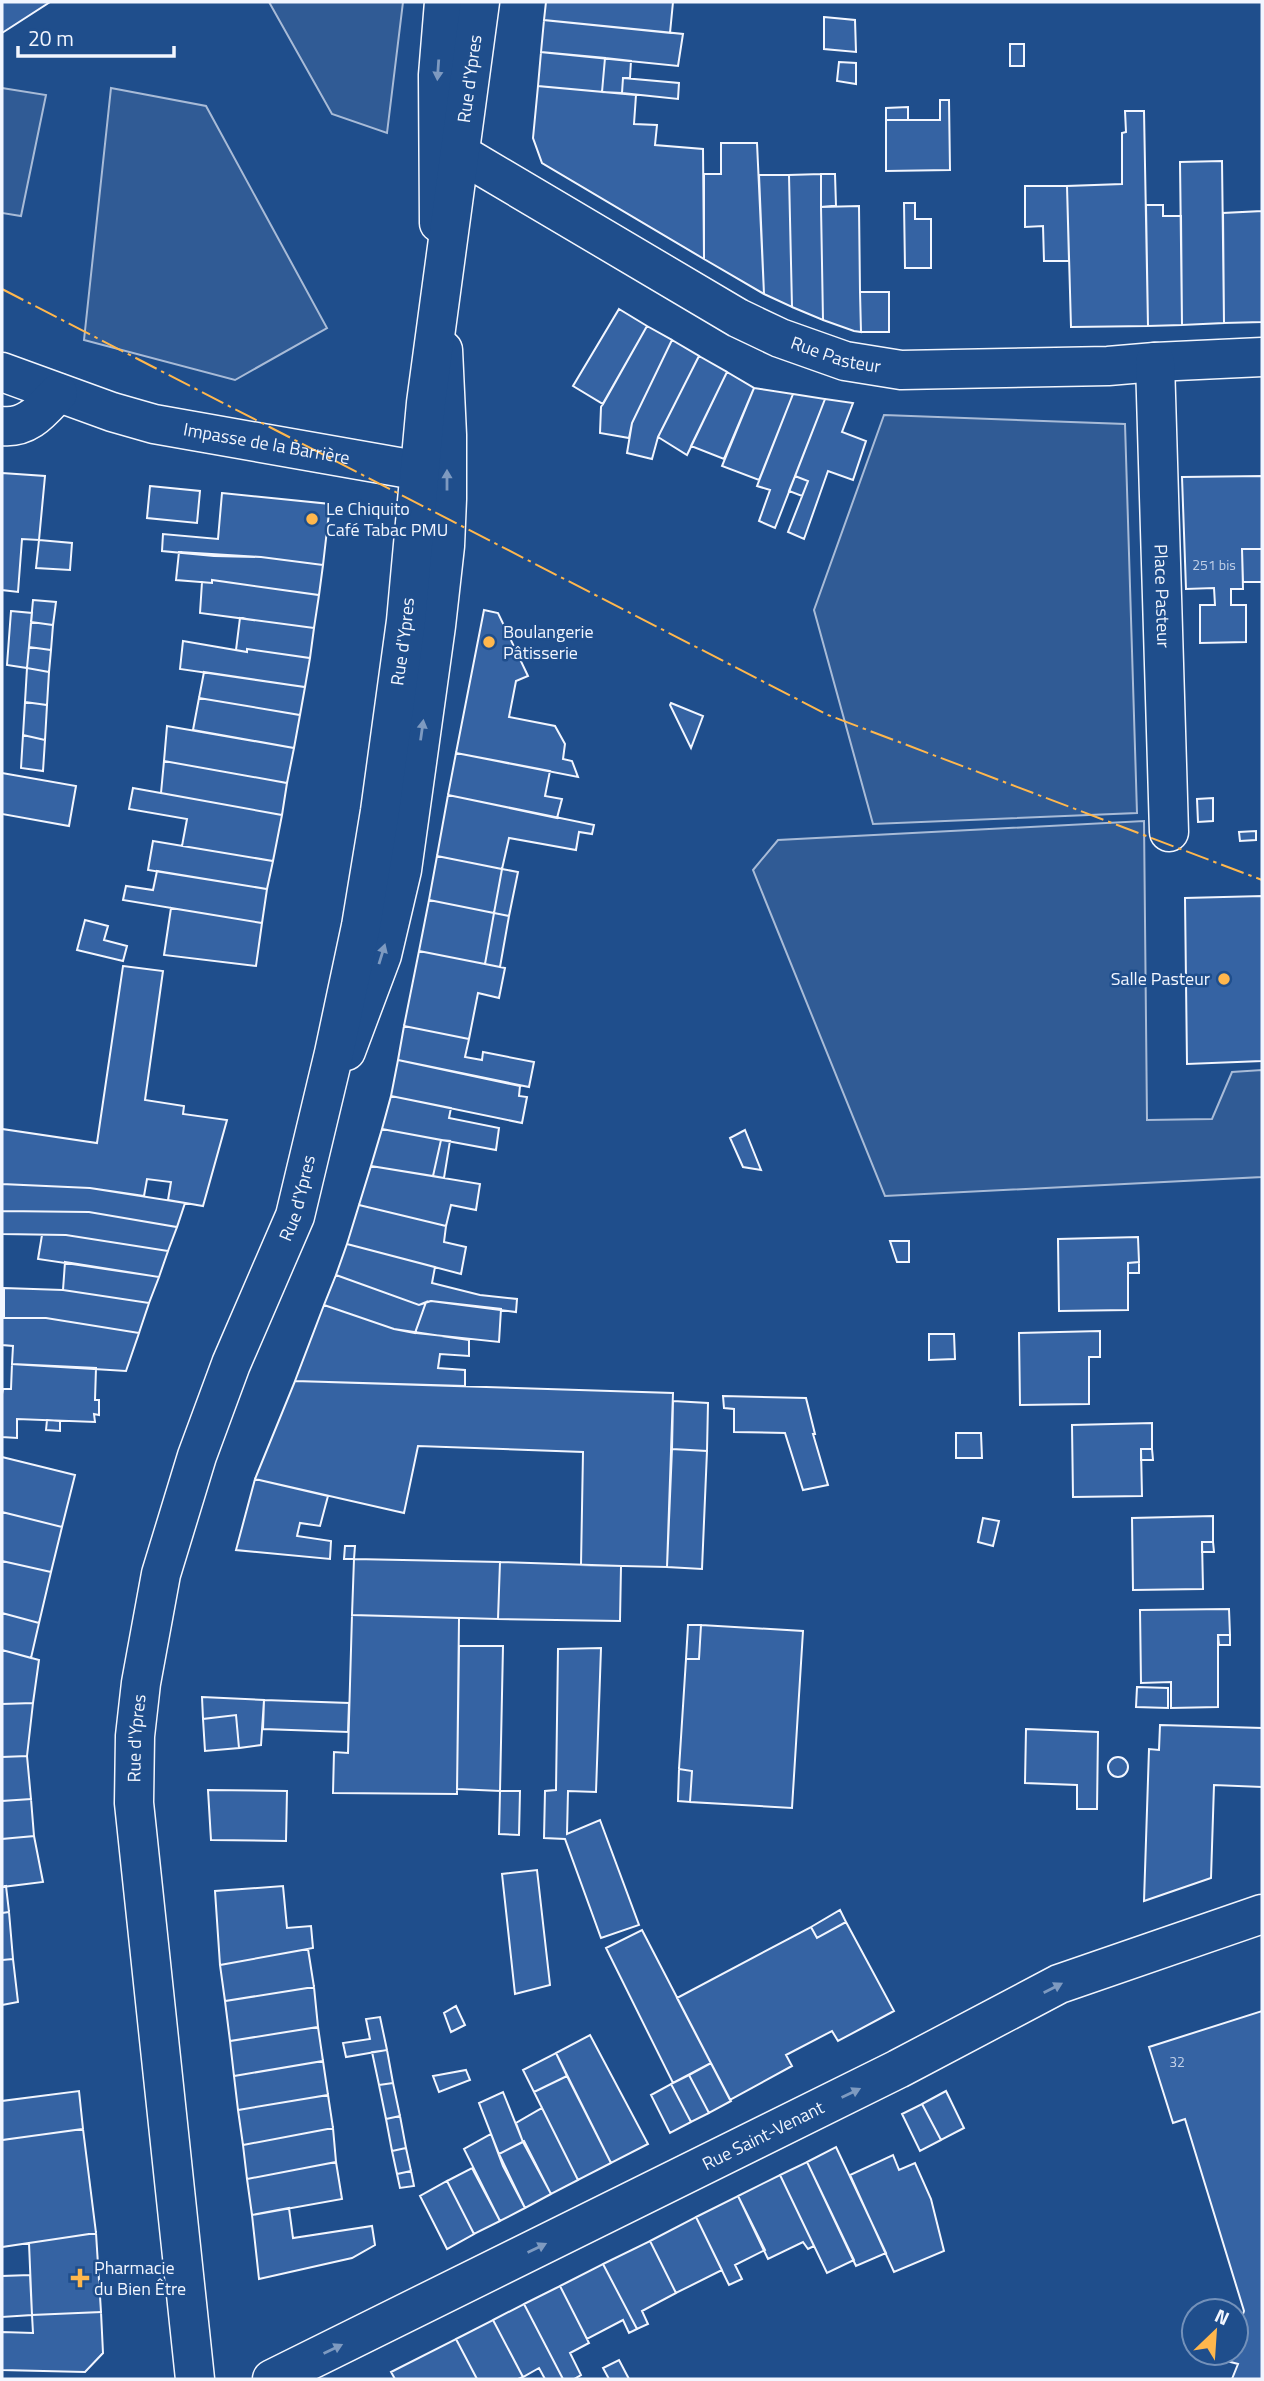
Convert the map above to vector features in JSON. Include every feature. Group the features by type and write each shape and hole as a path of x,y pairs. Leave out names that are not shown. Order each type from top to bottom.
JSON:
{"street":[{"path":"316,1133 383,954 402,870 446,546 447,435 440,309 437,117 444,2"},
{"name":"Rue d'Ypres","path":"195,2379 134,1803 135,1736 149,1632 178,1512 231,1364 295,1216 357,948 380,811 407,608 426,403 480,2"},
{"name":"Rue Pasteur","path":"461,154 738,318 780,338 845,361 901,370 1108,366 1262,358"},
{"name":"Place Pasteur","path":"1155,362 1169,832"},
{"name":"Impasse de la Barrière","path":"2,372 112,412 154,424 421,471"},
{"path":"2,426 12,428 27,423 58,393"},
{"name":"Rue Saint-Venant","path":"272,2379 898,2069 1059,1984 1262,1914"}],"shaded area":[{"path":"269,2 403,2 387,133 332,114"},
{"path":"2,88 46,95 21,216 2,213"},
{"path":"111,88 206,106 327,328 235,380 84,340"},
{"path":"884,415 1125,424 1137,813 873,824 814,610"},
{"path":"1144,821 1147,1120 1212,1119 1232,1072 1262,1070 1262,1177 885,1196 753,870 778,840"}],"building":[{"path":"2,2 50,2 2,33"},
{"path":"546,2 673,2 670,33 544,20"},
{"path":"824,17 855,20 856,52 824,49"},
{"path":"544,20 683,34 678,66 541,52"},
{"path":"1010,44 1024,44 1024,66 1010,66"},
{"path":"541,52 605,58 602,92 538,86"},
{"path":"605,58 631,61 630,78 623,78 622,93 602,92"},
{"path":"839,62 856,63 856,84 837,81"},
{"path":"623,78 679,83 678,99 622,93"},
{"path":"538,86 636,95 634,124 657,125 655,145 703,149 704,259 542,163 533,138"},
{"path":"940,100 949,100 950,170 886,171 886,120 940,120"},
{"path":"908,107 908,120 886,120 886,108"},
{"path":"1125,111 1144,111 1148,326 1071,327 1067,186 1122,184"},
{"path":"721,143 757,143 764,294 704,259 704,174 721,174"},
{"path":"1222,161 1224,323 1182,325 1180,162"},
{"path":"821,174 835,174 836,206 821,207"},
{"path":"821,174 823,320 792,307 789,175"},
{"path":"759,175 789,175 792,307 764,294"},
{"path":"1025,186 1067,186 1069,261 1044,261 1043,226 1025,227"},
{"path":"904,203 915,203 915,219 931,219 931,268 905,268"},
{"path":"1146,205 1163,205 1163,216 1181,216 1182,325 1148,326"},
{"path":"859,206 861,332 823,320 821,207"},
{"path":"1262,211 1262,322 1224,323 1223,213"},
{"path":"860,292 889,292 889,332 861,332"},
{"path":"619,309 647,326 603,404 573,386"},
{"path":"647,326 672,340 632,423 629,438 600,433 601,407"},
{"path":"672,340 699,356 658,437 652,459 627,453 632,423"},
{"path":"699,356 727,372 687,455 658,437"},
{"path":"727,372 754,388 724,459 691,446"},
{"path":"754,388 793,394 759,480 722,466"},
{"path":"793,394 825,399 775,528 759,521 770,490 757,486"},
{"path":"825,399 853,403 842,432 866,441 853,480 828,471 804,539 788,532 808,481 795,476"},
{"path":"2,473 45,476 39,540 22,539 18,592 2,590"},
{"path":"795,476 808,481 802,496 789,491"},
{"path":"1262,476 1262,549 1242,549 1243,589 1231,589 1231,605 1246,605 1246,642 1200,643 1200,605 1215,605 1214,588 1186,589 1182,477"},
{"path":"150,486 200,491 197,523 147,518"},
{"path":"222,493 330,504 323,565 261,557 162,551 163,534 218,539"},
{"path":"39,540 72,543 70,570 36,568"},
{"path":"1242,549 1262,549 1262,582 1243,582"},
{"path":"179,552 261,557 323,565 319,595 212,580 212,583 176,580"},
{"path":"212,580 319,595 314,628 200,613 202,582 212,583"},
{"path":"33,600 56,602 53,625 31,622"},
{"path":"484,610 498,613 528,676 516,681 509,717 555,726 565,744 563,759 572,761 578,777 456,753"},
{"path":"11,611 32,613 27,668 7,665"},
{"path":"240,618 314,628 310,658 247,649 247,652 236,650"},
{"path":"31,622 53,625 51,650 29,647"},
{"path":"183,641 247,652 247,649 310,658 305,687 180,669"},
{"path":"29,647 51,650 49,672 27,668"},
{"path":"27,668 49,672 47,705 25,702"},
{"path":"204,672 305,687 300,715 199,698"},
{"path":"199,698 300,715 294,748 193,730"},
{"path":"25,702 47,705 45,740 23,735"},
{"path":"671,703 703,716 691,748 670,705"},
{"path":"167,726 294,748 287,783 164,761"},
{"path":"23,735 45,740 43,771 21,768"},
{"path":"456,753 550,771 545,796 562,799 557,818 448,795"},
{"path":"164,761 287,783 282,815 161,793"},
{"path":"2,773 76,786 69,826 2,814"},
{"path":"133,788 282,815 273,861 182,846 187,819 129,809"},
{"path":"448,795 594,825 592,834 579,832 576,850 509,838 502,869 437,856"},
{"path":"1213,798 1213,821 1198,822 1197,799"},
{"path":"1256,831 1256,840 1240,841 1239,832"},
{"path":"153,841 273,861 267,889 148,870"},
{"path":"437,856 502,869 494,913 429,900"},
{"path":"502,869 518,872 509,916 494,913"},
{"path":"157,871 267,889 262,923 123,900 126,886 153,890"},
{"name":"Salle Pasteur","path":"1262,896 1262,1061 1187,1064 1185,898"},
{"path":"429,900 494,913 485,964 419,951"},
{"path":"171,908 262,923 256,966 164,955"},
{"path":"494,913 509,916 500,967 485,964"},
{"path":"85,920 108,926 104,940 127,946 123,961 77,950"},
{"path":"419,951 505,968 499,998 478,993 469,1039 404,1026"},
{"path":"123,966 163,971 145,1100 184,1106 183,1114 227,1120 203,1206 168,1200 171,1182 147,1179 144,1196 90,1188 2,1184 2,1129 97,1143"},
{"path":"404,1026 469,1039 465,1057 482,1060 483,1052 534,1062 529,1087 398,1060"},
{"path":"398,1060 520,1086 519,1096 527,1097 522,1123 391,1096"},
{"path":"391,1096 451,1108 449,1118 499,1128 496,1150 382,1129"},
{"path":"382,1129 441,1140 433,1176 371,1166"},
{"path":"745,1130 761,1170 743,1167 730,1138"},
{"path":"441,1140 450,1141 444,1178 433,1176"},
{"path":"371,1166 480,1184 476,1210 451,1205 446,1226 359,1205"},
{"path":"2,1184 90,1188 185,1203 177,1227 89,1212 2,1211"},
{"path":"359,1205 446,1226 444,1242 466,1247 461,1274 347,1244"},
{"path":"2,1211 89,1212 177,1227 168,1251 66,1235 2,1234"},
{"path":"42,1235 66,1235 168,1251 159,1277 38,1259"},
{"path":"1138,1237 1139,1262 1128,1263 1128,1310 1059,1311 1058,1239"},
{"path":"890,1241 909,1241 909,1262 897,1262"},
{"path":"347,1244 435,1267 432,1283 480,1295 517,1299 516,1312 431,1301 419,1305 336,1275"},
{"path":"65,1262 159,1277 149,1303 63,1290"},
{"path":"1139,1262 1139,1273 1128,1273 1128,1263"},
{"path":"336,1275 419,1305 426,1302 415,1333 394,1329 324,1305"},
{"path":"4,1288 63,1290 149,1303 139,1333 46,1318 4,1318"},
{"path":"426,1302 501,1309 499,1342 415,1333"},
{"path":"324,1305 394,1329 469,1340 469,1356 440,1354 438,1368 465,1370 465,1386 295,1381"},
{"path":"2,1318 46,1318 139,1333 126,1371 12,1364 13,1346 2,1345"},
{"path":"1100,1331 1100,1357 1089,1357 1089,1404 1020,1405 1019,1333"},
{"path":"929,1334 954,1334 955,1359 929,1360"},
{"path":"12,1364 96,1368 95,1400 99,1400 99,1415 94,1414 95,1422 17,1419 17,1438 2,1437 2,1394 3,1389 11,1389"},
{"path":"295,1381 673,1393 667,1567 581,1565 583,1452 418,1446 404,1513 255,1479"},
{"path":"723,1396 806,1398 828,1485 803,1490 785,1433 734,1432 734,1409 724,1408"},
{"path":"673,1401 708,1403 707,1451 672,1449"},
{"path":"47,1420 60,1421 60,1431 46,1430"},
{"path":"1152,1423 1152,1449 1141,1449 1142,1496 1073,1497 1072,1425"},
{"path":"956,1433 981,1433 982,1458 956,1458"},
{"path":"672,1449 707,1451 702,1569 667,1567"},
{"path":"1141,1449 1152,1449 1153,1460 1141,1460"},
{"path":"2,1457 75,1475 62,1527 2,1512"},
{"path":"255,1479 328,1496 320,1526 300,1523 297,1536 331,1541 330,1559 236,1550"},
{"path":"2,1512 62,1527 51,1572 2,1561"},
{"path":"1213,1516 1213,1542 1202,1542 1203,1589 1133,1590 1132,1518"},
{"path":"983,1518 999,1521 993,1546 978,1542"},
{"path":"1202,1542 1213,1542 1214,1552 1202,1552"},
{"path":"345,1546 355,1546 354,1559 344,1559"},
{"path":"354,1559 500,1562 498,1619 352,1615"},
{"path":"2,1561 51,1572 39,1623 2,1613"},
{"path":"500,1562 621,1566 620,1621 498,1619"},
{"path":"1229,1609 1230,1635 1218,1635 1218,1707 1171,1708 1171,1682 1141,1683 1140,1610"},
{"path":"2,1613 39,1623 31,1658 2,1650"},
{"path":"352,1615 459,1618 457,1794 333,1793 334,1752 348,1753"},
{"path":"688,1625 701,1625 699,1659 686,1659"},
{"path":"701,1625 803,1631 792,1808 690,1802 692,1771 679,1769 686,1659 699,1659"},
{"path":"1218,1635 1230,1635 1230,1645 1219,1645"},
{"path":"459,1646 503,1646 500,1791 457,1789"},
{"path":"601,1648 596,1792 568,1791 567,1834 600,1820 639,1925 601,1938 565,1839 544,1838 545,1791 556,1790 558,1649"},
{"path":"2,1650 39,1660 33,1703 2,1704"},
{"path":"1137,1687 1168,1688 1168,1708 1136,1707"},
{"path":"202,1697 264,1700 261,1745 239,1748 236,1715 203,1719"},
{"path":"264,1700 349,1703 348,1732 263,1729"},
{"path":"33,1703 27,1756 2,1757 2,1704"},
{"path":"236,1715 239,1748 205,1751 203,1719"},
{"path":"1160,1725 1262,1728 1262,1787 1214,1785 1211,1878 1144,1901 1149,1749 1159,1750"},
{"path":"1026,1729 1098,1732 1097,1809 1077,1809 1077,1785 1025,1783"},
{"path":"27,1756 31,1799 2,1801 2,1757"},
{"path":"1118,1757 1125,1760 1128,1767 1125,1774 1118,1777 1111,1774 1108,1767 1111,1760"},
{"path":"679,1769 692,1771 690,1802 678,1801"},
{"path":"208,1790 287,1791 286,1841 211,1840"},
{"path":"500,1791 520,1791 519,1835 499,1834"},
{"path":"31,1799 34,1836 2,1839 2,1801"},
{"path":"34,1836 43,1882 2,1887 2,1839"},
{"path":"537,1870 550,1985 515,1994 502,1874"},
{"path":"6,1886 9,1912 2,1913 2,1887"},
{"path":"283,1886 287,1928 311,1926 313,1948 220,1965 215,1891"},
{"path":"840,1910 846,1922 817,1938 811,1927"},
{"path":"9,1912 13,1959 2,1960 2,1913"},
{"path":"846,1922 894,2011 838,2041 832,2031 786,2055 792,2066 730,2100 677,1998 811,1927 817,1938"},
{"path":"642,1930 711,2063 673,2083 606,1948"},
{"path":"308,1949 314,1987 225,2001 220,1965"},
{"path":"13,1959 18,2002 2,2005 2,1960"},
{"path":"314,1987 318,2027 230,2041 225,2001"},
{"path":"456,2006 465,2025 451,2032 444,2013"},
{"path":"1262,2011 1262,2379 1232,2379 1237,2367 1250,2367 1250,2297 1240,2297 1185,2119 1173,2123 1149,2047"},
{"path":"380,2017 387,2050 346,2057 343,2043 370,2039 366,2019"},
{"path":"318,2027 323,2061 234,2076 230,2041"},
{"path":"590,2035 648,2144 611,2163 556,2053"},
{"path":"387,2050 393,2083 379,2085 372,2052"},
{"path":"556,2053 567,2076 534,2092 523,2070"},
{"path":"323,2061 328,2095 238,2110 234,2076"},
{"path":"711,2063 731,2101 709,2113 689,2075"},
{"path":"466,2070 470,2080 439,2092 433,2076"},
{"path":"689,2075 709,2113 691,2122 671,2084"},
{"path":"567,2076 611,2163 578,2180 534,2092"},
{"path":"393,2083 400,2116 386,2119 379,2085"},
{"path":"671,2084 691,2122 670,2133 651,2095"},
{"path":"79,2091 83,2129 2,2140 2,2101"},
{"path":"946,2091 964,2128 941,2140 922,2104"},
{"path":"503,2092 523,2142 499,2154 479,2103"},
{"path":"328,2095 333,2128 243,2145 238,2110"},
{"path":"922,2104 941,2140 920,2151 902,2114"},
{"path":"542,2108 578,2180 551,2194 523,2142 516,2123"},
{"path":"400,2116 406,2148 392,2151 386,2119"},
{"path":"333,2128 336,2162 247,2179 243,2145"},
{"path":"83,2129 96,2233 2,2247 2,2140"},
{"path":"491,2134 503,2166 525,2208 500,2221 464,2149"},
{"path":"524,2141 551,2194 525,2208 499,2154"},
{"path":"836,2147 886,2253 856,2266 807,2162"},
{"path":"406,2148 411,2171 397,2174 392,2151"},
{"path":"893,2155 899,2170 915,2163 931,2199 944,2251 894,2272 850,2175"},
{"path":"336,2162 342,2199 252,2215 247,2179"},
{"path":"807,2162 854,2260 827,2273 780,2175"},
{"path":"472,2168 500,2221 474,2234 447,2181"},
{"path":"411,2171 414,2186 400,2188 397,2174"},
{"path":"780,2175 814,2246 808,2249 803,2242 768,2259 738,2196"},
{"path":"447,2181 474,2234 447,2249 420,2196"},
{"path":"738,2196 765,2250 735,2265 742,2279 729,2285 696,2217"},
{"path":"289,2208 293,2238 372,2226 375,2245 352,2258 259,2279 252,2215"},
{"path":"696,2217 722,2270 676,2293 650,2241"},
{"path":"96,2233 101,2312 32,2315 29,2243"},
{"path":"650,2241 676,2293 642,2311 648,2324 637,2329 603,2264"},
{"path":"603,2264 637,2329 629,2333 623,2320 587,2339 560,2286"},
{"path":"30,2275 32,2315 2,2317 2,2276"},
{"path":"560,2286 589,2343 570,2353 581,2375 574,2379 563,2379 524,2304"},
{"path":"524,2304 563,2379 545,2379 539,2368 523,2377 493,2320"},
{"path":"101,2312 103,2353 85,2372 2,2370 2,2332 33,2333 32,2315"},
{"path":"493,2320 523,2377 477,2379 456,2339"},
{"path":"456,2339 477,2379 395,2379 391,2372"},
{"path":"619,2360 629,2379 609,2379 603,2368"}],"power":[{"path":"2,289 828,715 1262,880"}],"place":[{"name":"Le Chiquito Café Tabac PMU","path":"312,519"},
{"name":"Boulangerie Pâtisserie","path":"489,642"},
{"name":"Salle Pasteur","path":"1224,979"},
{"name":"Pharmacie du Bien Être","path":"80,2278"}]}
